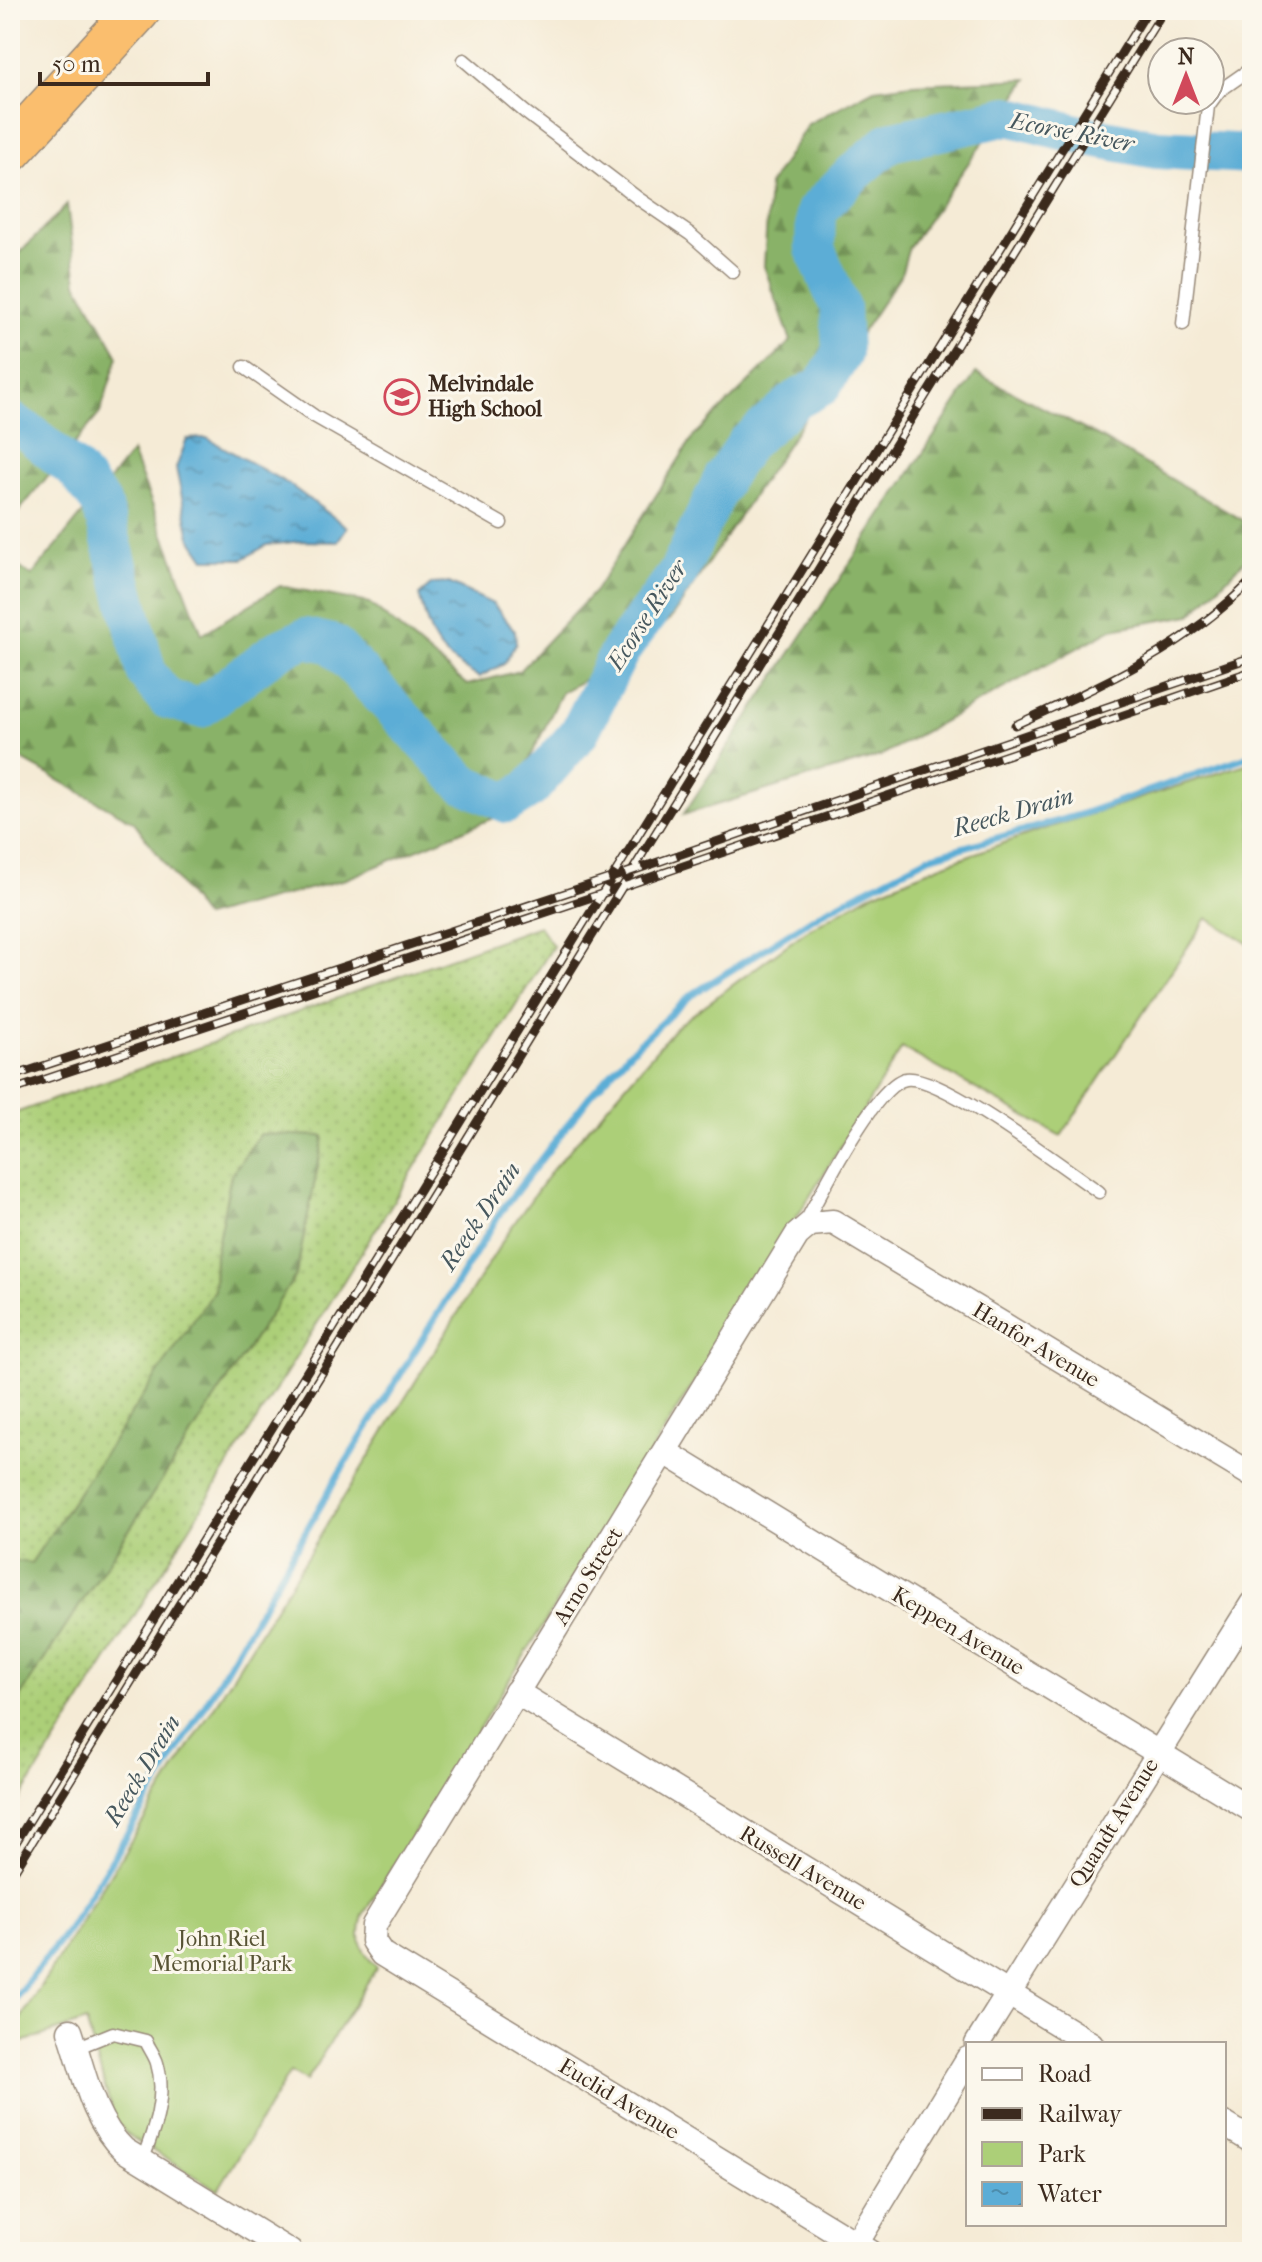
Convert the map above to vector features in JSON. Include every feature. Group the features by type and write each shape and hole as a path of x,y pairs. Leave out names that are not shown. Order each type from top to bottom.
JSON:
{"highway":[{"path":"10,150 138,10"}],"street":[{"name":"Hanfor Avenue","path":"810,1226 833,1222 1252,1475"},
{"name":"Arno Street","path":"373,1941 374,1925 516,1692 810,1226"},
{"name":"Keppen Avenue","path":"665,1452 1252,1810"},
{"name":"Quandt Avenue","path":"978,2042 1252,1604"},
{"name":"Russell Avenue","path":"516,1692 1088,2042"},
{"name":"Euclid Avenue","path":"373,1941 382,1954 859,2249"},
{"path":"73,2040 100,2120 111,2138 124,2150 290,2252"},
{"path":"859,2249 966,2062"},
{"path":"1226,2125 1252,2141"}],"lane":[{"path":"464,60 525,112 690,234 733,272"},
{"path":"1183,324 1208,106 1219,91 1252,68"},
{"path":"244,367 314,416 501,523"},
{"path":"810,1226 836,1165 886,1089 905,1078 960,1096 1099,1192"},
{"path":"73,2040 113,2033 146,2041 157,2063 161,2098 154,2133 142,2161"}],"green space":[{"path":"1028,79 909,247 901,274 672,617 624,657 562,692 503,814 346,879 204,917 134,822 22,760 10,757 10,561 32,576 132,452 202,634 280,586 369,603 467,685 519,671 595,591 694,436 791,341 764,266 769,185 808,124 874,89 912,84"},
{"path":"67,205 77,283 118,356 100,413 10,522 10,263"},
{"path":"976,373 1099,437 1252,526 1252,553 1191,615 1112,629 880,756 683,815"},
{"name":"John Riel Memorial Park","path":"1252,762 1252,946 1207,918 1061,1136 902,1048 363,1915 361,1943 366,1955 377,1967 306,2081 290,2072 218,2190 127,2135 113,2115 86,2021 10,2046 10,2036 510,1229 552,1170 677,1026 806,931 869,895 1032,833"},
{"path":"539,926 553,946 10,1815 10,1115"},
{"path":"260,1134 324,1136 296,1275 10,1712 10,1560 31,1563 214,1290 215,1255 231,1175"}],"water":[{"path":"207,438 290,485 347,527 337,542 302,541 267,545 243,559 205,559 190,537 176,468 187,439"},
{"path":"449,583 493,604 515,631 516,643 504,664 479,677 444,653 428,624 419,595 432,584"}],"waterway":[{"name":"Ecorse River","path":"10,421 77,472 101,503 147,674 167,699 200,708 276,651 305,638 333,644 463,783 507,803 531,788 579,733 620,651 678,573 724,477 747,443 796,400 822,386 842,354 840,307 815,249 816,211 849,177 890,142 1008,116 1077,134 1157,149 1252,154"},
{"name":"Reeck Drain","path":"10,2005 68,1930 101,1877 340,1472 502,1210 589,1097 630,1052 690,996 823,912 929,857 1079,815 1252,755"}],"railway":[{"path":"10,1852 1148,10"},
{"path":"10,1878 1164,10"},
{"path":"1015,725 1141,663 1199,626 1252,580"},
{"path":"10,1077 632,871 1252,657"},
{"path":"10,1091 622,887 1252,671"}],"place":[{"name":"Melvindale High School","path":"402,397"}]}
